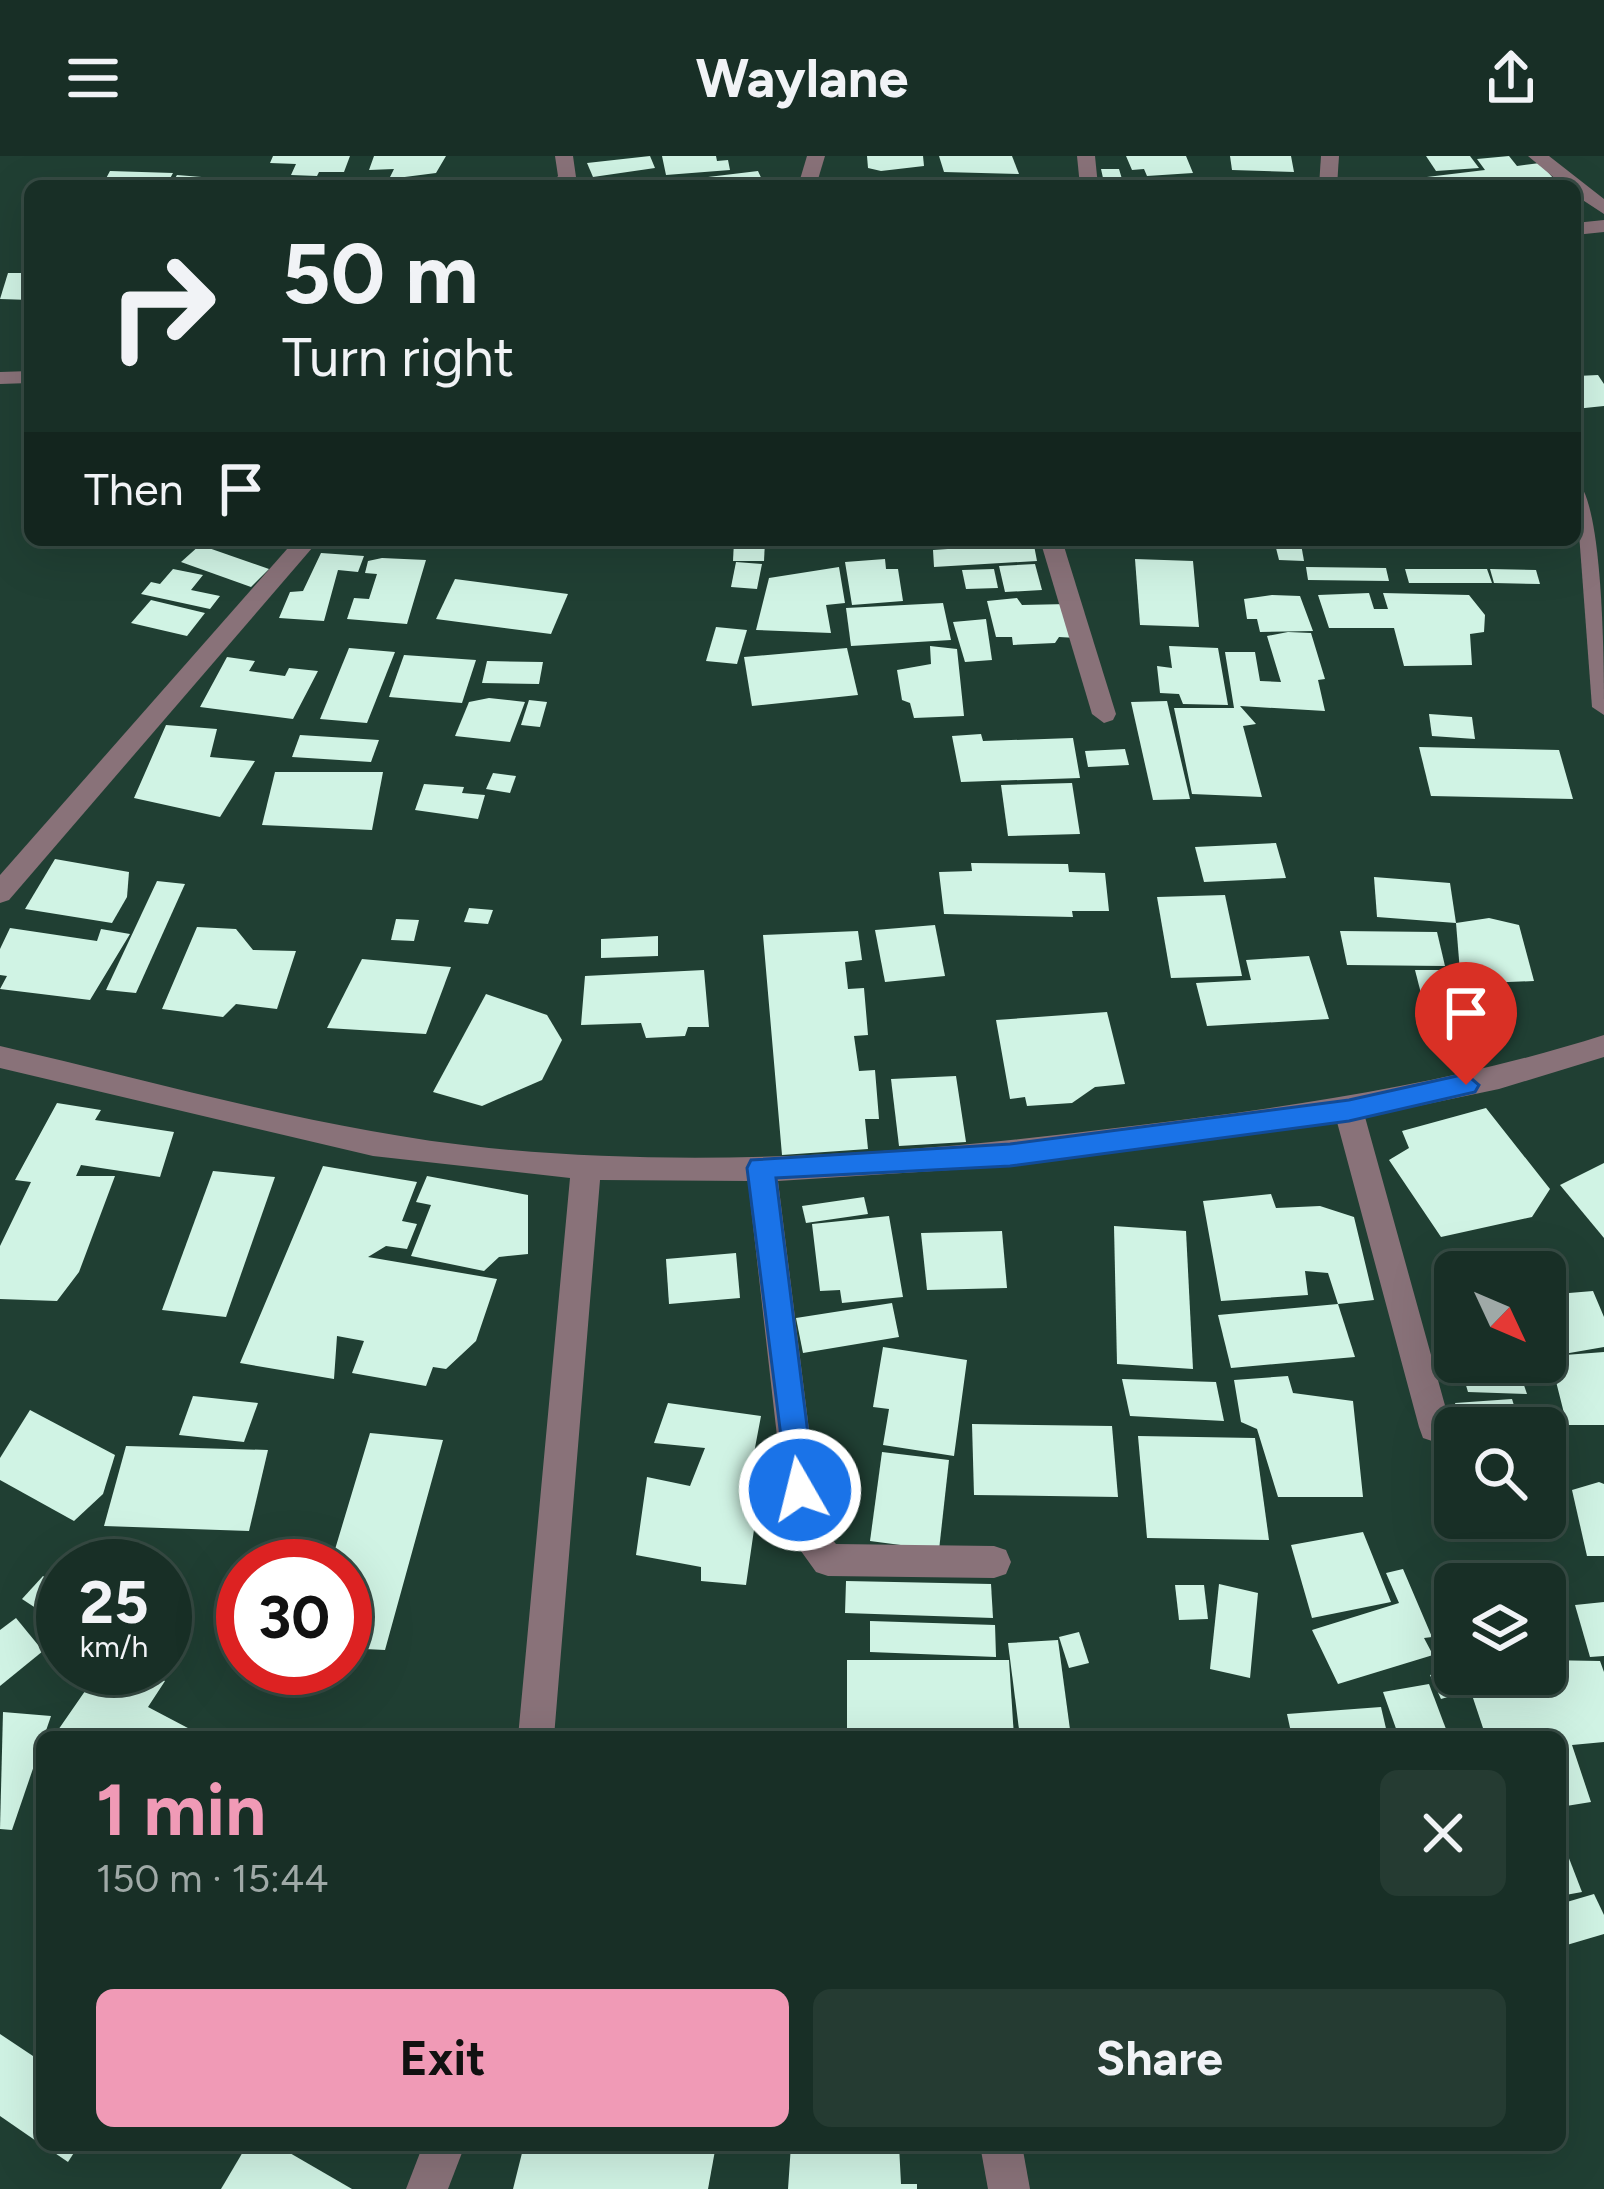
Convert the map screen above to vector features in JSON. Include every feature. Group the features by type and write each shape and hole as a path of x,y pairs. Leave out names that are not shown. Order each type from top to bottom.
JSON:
{"street":[{"path":"1538,156 1568,180"},
{"path":"1581,503 1593,535 1604,707"},
{"path":"0,893 303,546"},
{"path":"1053,546 1104,714"},
{"path":"0,1057 387,1147 586,1170 761,1168 1010,1155 1349,1111 1505,1076 1604,1046"},
{"path":"1349,1111 1434,1423"},
{"path":"761,1168 806,1533 829,1560 994,1562"},
{"path":"537,1731 586,1170"},
{"path":"427,2189 442,2151"},
{"path":"1002,2151 1009,2189"}],"building":[{"path":"273,156 350,156 344,172 319,172 317,176 291,175 296,164 270,163"},
{"path":"374,156 446,156 436,173 389,179 394,169 369,170"},
{"path":"650,156 655,168 593,177 587,163"},
{"path":"662,156 716,156 717,161 728,160 730,170 666,175"},
{"path":"867,156 923,156 924,166 881,171 868,168"},
{"path":"939,156 1012,156 1019,174 944,172"},
{"path":"1126,156 1186,156 1193,173 1147,176 1144,169 1132,170"},
{"path":"1230,156 1291,156 1294,172 1232,170"},
{"path":"1426,156 1470,156 1479,168 1436,171"},
{"path":"1509,156 1517,166 1540,163 1555,180 1402,180 1485,170 1477,159"},
{"path":"1101,169 1119,169 1122,179 1180,180 1116,180 1103,178"},
{"path":"110,171 173,173 169,180 105,180"},
{"path":"758,171 762,180 683,180"},
{"path":"177,175 214,178 213,180 174,180"},
{"path":"8,273 24,273 24,300 0,299"},
{"path":"1598,375 1604,384 1604,406 1581,408 1581,376"},
{"path":"203,546 269,569 251,587 181,562"},
{"path":"734,546 765,546 764,561 733,561"},
{"path":"1034,546 1037,561 934,567 933,550"},
{"path":"1276,546 1301,546 1304,561 1279,560"},
{"path":"321,553 364,556 358,572 338,570 324,621 279,618 290,592 303,591"},
{"path":"885,559 886,569 898,569 903,601 852,605 845,562"},
{"path":"1135,559 1193,561 1199,627 1140,625"},
{"path":"426,560 407,624 347,619 354,598 369,599 377,574 365,573 368,561"},
{"path":"736,562 762,564 757,589 731,587"},
{"path":"1035,564 1042,590 1005,592 999,566"},
{"path":"839,567 845,603 826,605 831,633 756,630 769,578"},
{"path":"1306,567 1386,568 1389,581 1308,580"},
{"path":"173,569 203,575 191,590 220,596 210,609 141,594 151,582 160,584"},
{"path":"994,569 998,588 966,589 962,570"},
{"path":"1405,569 1487,569 1492,583 1409,583"},
{"path":"1490,569 1536,570 1540,584 1494,583"},
{"path":"455,579 568,594 551,634 436,619"},
{"path":"1369,593 1374,609 1388,609 1383,593 1469,595 1485,615 1484,632 1470,634 1472,665 1404,666 1394,628 1329,628 1318,595"},
{"path":"1300,596 1313,631 1260,632 1257,619 1247,619 1244,599"},
{"path":"1017,598 1022,605 1068,604 1077,638 1013,645 1012,637 996,637 987,601"},
{"path":"151,600 205,613 187,636 131,623"},
{"path":"943,603 951,640 851,646 846,608"},
{"path":"986,619 992,660 965,662 953,622"},
{"path":"716,627 747,630 737,664 706,661"},
{"path":"1311,633 1325,679 1318,680 1325,711 1240,706 1256,724 1243,726 1262,797 1192,794 1174,708 1234,708 1225,652 1255,652 1260,681 1281,682 1267,636"},
{"path":"930,646 957,649 964,716 914,718 910,703 902,700 897,670 931,664"},
{"path":"1169,646 1218,648 1228,705 1183,704 1179,694 1160,693 1157,666 1172,668"},
{"path":"349,648 395,652 367,723 320,719"},
{"path":"847,648 858,695 752,706 744,657"},
{"path":"404,655 476,660 462,703 389,697"},
{"path":"227,657 255,661 249,671 285,676 289,668 318,671 293,719 200,707"},
{"path":"487,661 543,662 539,684 482,683"},
{"path":"489,698 525,702 510,742 455,736 469,702"},
{"path":"529,700 547,702 540,727 521,725"},
{"path":"1167,701 1190,799 1153,800 1131,702"},
{"path":"1429,714 1472,717 1475,739 1432,736"},
{"path":"166,725 217,729 210,757 255,761 220,817 134,798"},
{"path":"981,734 983,741 1073,738 1080,778 961,782 952,736"},
{"path":"300,735 379,740 371,762 292,757"},
{"path":"1419,747 1559,750 1573,799 1431,796"},
{"path":"1125,749 1129,765 1088,767 1085,751"},
{"path":"275,772 383,772 372,830 262,825"},
{"path":"493,773 516,776 510,793 486,789"},
{"path":"1072,783 1080,834 1008,836 1001,785"},
{"path":"424,784 464,787 462,793 485,795 478,819 415,810"},
{"path":"1276,843 1286,878 1204,882 1195,847"},
{"path":"55,859 129,872 127,897 112,923 25,909"},
{"path":"971,863 1068,864 1069,872 1105,873 1109,911 1072,911 1073,917 944,914 939,872 972,871"},
{"path":"1374,877 1450,883 1456,923 1377,917"},
{"path":"157,881 185,884 136,993 106,990"},
{"path":"1225,895 1242,976 1171,978 1157,897"},
{"path":"469,908 493,910 488,924 464,922"},
{"path":"1489,918 1519,925 1534,981 1461,984 1456,923"},
{"path":"396,919 419,920 414,941 391,940"},
{"path":"935,925 945,976 885,982 875,930"},
{"path":"197,927 236,929 253,950 296,951 277,1009 236,1004 223,1017 162,1009"},
{"path":"10,928 97,941 101,929 130,934 90,1000 0,989 7,976 0,975 0,949"},
{"path":"858,931 862,960 845,962 848,989 864,988 868,1035 854,1036 859,1071 875,1070 879,1119 865,1119 868,1149 782,1155 763,935"},
{"path":"1340,931 1437,932 1445,966 1347,965"},
{"path":"658,936 658,956 601,958 601,939"},
{"path":"1309,956 1329,1019 1207,1026 1196,983 1251,980 1246,960"},
{"path":"362,959 451,967 426,1034 327,1028"},
{"path":"704,970 709,1027 688,1027 685,1036 646,1038 641,1023 581,1025 585,976"},
{"path":"1415,970 1447,970 1458,1012 1426,1013"},
{"path":"486,994 547,1015 562,1040 542,1080 482,1106 433,1092"},
{"path":"1107,1012 1125,1084 1095,1087 1072,1103 1027,1106 1025,1097 1010,1099 996,1020"},
{"path":"956,1076 966,1142 899,1146 891,1079"},
{"path":"57,1103 101,1110 95,1120 174,1132 160,1177 81,1165 76,1176 115,1176 79,1272 57,1301 0,1299 0,1246 31,1182 15,1180"},
{"path":"1486,1108 1550,1189 1532,1217 1441,1237 1389,1160 1409,1148 1402,1131"},
{"path":"1604,1163 1604,1238 1560,1185"},
{"path":"323,1166 417,1182 402,1221 417,1224 407,1249 386,1246 368,1257 497,1279 476,1341 446,1369 433,1367 426,1386 352,1373 364,1341 337,1336 334,1379 240,1363"},
{"path":"213,1171 275,1177 226,1317 162,1310"},
{"path":"427,1176 528,1195 528,1254 499,1257 484,1271 411,1256 431,1205 416,1202"},
{"path":"1271,1194 1276,1208 1320,1206 1354,1217 1374,1300 1338,1304 1328,1273 1305,1271 1308,1295 1221,1301 1203,1201"},
{"path":"864,1197 868,1214 806,1223 802,1206"},
{"path":"889,1216 903,1297 842,1303 840,1290 820,1291 812,1224"},
{"path":"1114,1226 1186,1231 1193,1369 1117,1364"},
{"path":"1002,1231 1007,1288 927,1290 921,1233"},
{"path":"736,1253 740,1298 669,1304 666,1259"},
{"path":"1593,1291 1604,1317 1604,1347 1566,1354 1566,1293"},
{"path":"892,1303 899,1337 803,1353 796,1318"},
{"path":"1338,1304 1355,1357 1231,1368 1218,1315"},
{"path":"883,1347 967,1360 954,1456 883,1445 889,1409 873,1407"},
{"path":"1604,1352 1604,1425 1567,1425 1556,1383 1566,1383 1566,1355"},
{"path":"1288,1376 1293,1393 1353,1401 1363,1497 1278,1497 1257,1429 1241,1422 1234,1380"},
{"path":"1122,1379 1216,1382 1224,1421 1130,1416"},
{"path":"1465,1383 1523,1383 1527,1394 1468,1392"},
{"path":"193,1396 258,1403 244,1442 179,1435"},
{"path":"1512,1399 1514,1407 1456,1407 1455,1403"},
{"path":"668,1403 761,1416 754,1453 765,1454 746,1585 701,1581 701,1567 636,1555 647,1477 690,1486 705,1448 654,1443"},
{"path":"30,1410 115,1455 103,1494 74,1521 0,1480 0,1458"},
{"path":"972,1424 1112,1426 1118,1497 974,1495"},
{"path":"370,1433 443,1440 385,1650 372,1649 372,1539 338,1539"},
{"path":"1138,1436 1255,1438 1269,1540 1147,1538"},
{"path":"126,1446 268,1450 249,1531 104,1526"},
{"path":"882,1452 949,1460 939,1550 870,1541"},
{"path":"1604,1484 1604,1556 1587,1556 1572,1490"},
{"path":"1363,1532 1391,1602 1312,1618 1291,1545"},
{"path":"1403,1569 1432,1637 1424,1638 1433,1655 1338,1684 1312,1630 1399,1603 1386,1573"},
{"path":"846,1581 991,1584 993,1618 845,1613"},
{"path":"36,1584 36,1608 22,1599"},
{"path":"1219,1584 1258,1593 1250,1678 1210,1669"},
{"path":"1175,1585 1204,1585 1208,1619 1179,1620"},
{"path":"1604,1602 1604,1656 1590,1657 1575,1605"},
{"path":"16,1618 36,1642 36,1657 0,1686 0,1630"},
{"path":"870,1621 995,1625 996,1657 870,1652"},
{"path":"1079,1632 1089,1663 1069,1668 1059,1637"},
{"path":"1058,1640 1070,1731 1019,1731 1008,1643"},
{"path":"847,1660 1009,1660 1014,1731 847,1731"},
{"path":"1566,1660 1600,1661 1604,1742 1572,1745 1591,1802 1566,1806 1566,1731 1484,1731 1472,1695 1566,1695"},
{"path":"1429,1684 1447,1731 1397,1731 1383,1692"},
{"path":"82,1695 156,1695 148,1707 194,1731 57,1731"},
{"path":"1381,1707 1387,1731 1291,1731 1287,1714"},
{"path":"3,1712 51,1716 46,1731 36,1731 36,1760 12,1830 0,1829"},
{"path":"1566,1851 1582,1892 1566,1895"},
{"path":"1594,1894 1604,1915 1604,1934 1566,1945 1566,1902"},
{"path":"0,2034 36,2058 36,2141 0,2116"},
{"path":"52,2151 75,2151 68,2162"},
{"path":"243,2151 286,2151 352,2189 221,2189"},
{"path":"522,2151 715,2151 708,2189 513,2189"},
{"path":"791,2151 899,2151 901,2184 917,2184 917,2189 788,2189"}],"route":[{"path":"800,1490 761,1168 1010,1155 1349,1111 1466,1085"}]}
